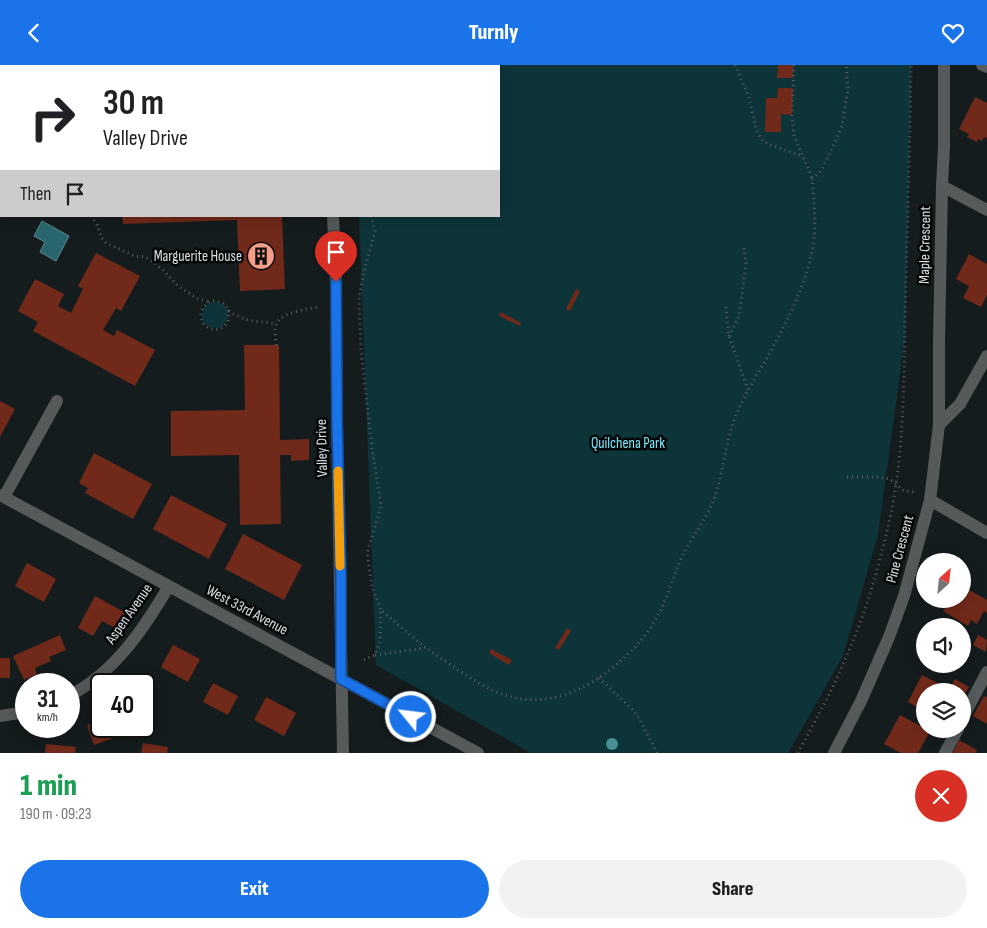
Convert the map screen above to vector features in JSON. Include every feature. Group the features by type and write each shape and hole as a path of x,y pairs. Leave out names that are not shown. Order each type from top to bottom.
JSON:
{"street":[{"name":"Maple Crescent","path":"939,425 944,65"},
{"path":"982,65 987,67"},
{"path":"942,186 987,210"},
{"name":"Valley Drive","path":"333,217 336,282 343,753"},
{"path":"939,425 960,404 987,355"},
{"path":"2,496 58,401"},
{"name":"Pine Crescent","path":"834,753 861,701 889,637 904,596 930,500 939,425"},
{"name":"West 33rd Avenue","path":"2,496 478,753"},
{"path":"930,500 987,533"},
{"name":"Aspen Avenue","path":"80,689 123,654 156,608 168,586"},
{"path":"971,702 987,672"},
{"path":"0,716 15,714"},
{"path":"945,753 953,738"}],"path":[{"path":"735,65 749,97 756,129 761,139 768,144 802,156"},
{"path":"381,610 426,648 487,687 500,694 527,701 538,701 558,696 599,678 632,651 649,629 657,617 681,559 714,499 729,435 737,411 788,317 811,259 815,221 812,179 794,135 792,116 794,65"},
{"path":"812,179 820,171 842,126 848,89 846,65"},
{"path":"798,753 826,701 858,629 881,557 900,462 904,392 911,65"},
{"path":"92,217 106,243 135,256 145,257 152,261 178,286 198,299 224,304 230,316 226,325 220,329 212,330 206,327 202,320 201,313 209,302"},
{"path":"371,217 375,231 359,298 362,359 381,506 368,553 372,587 381,610 380,641 375,655"},
{"path":"729,335 739,316 746,263 744,248"},
{"path":"276,345 276,324 282,318 299,311 319,307"},
{"path":"726,307 729,335 748,391"},
{"path":"228,310 246,320 276,324"},
{"path":"847,477 890,479 904,491 918,492"},
{"path":"364,660 375,655 426,648"},
{"path":"599,678 632,709 640,720 657,753"}],"green space":[{"name":"Quilchena Park","path":"500,65 911,65 905,337 878,535 843,656 788,753 531,753 376,665 359,217 500,217"},
{"path":"215,302 224,306 228,315 224,324 215,328 206,324 202,315 206,306"}],"shaded area":[{"path":"42,221 69,236 56,261 40,252 45,242 34,236"}],"building":[{"path":"778,65 793,65 793,78 777,78"},
{"path":"778,88 793,88 792,115 781,114 781,132 765,132 766,98 777,98"},
{"path":"975,97 987,103 987,138 984,137 982,141 978,139 977,142 967,137 969,134 959,129"},
{"name":"Marguerite House","path":"122,217 282,217 285,289 240,291 237,220 123,224"},
{"path":"96,253 140,276 121,311 116,308 103,330 114,336 117,330 155,350 135,386 33,331 38,322 18,311 35,279 64,294 58,306 71,313 83,289 78,286"},
{"path":"969,254 987,264 987,295 981,307 963,298 969,286 956,279"},
{"path":"576,289 580,291 570,311 566,309"},
{"path":"501,312 521,323 520,326 499,316"},
{"path":"244,345 279,345 280,440 309,439 309,460 291,461 291,455 280,455 281,524 240,525 239,455 171,456 171,411 245,410"},
{"path":"0,401 15,409 0,437"},
{"path":"94,453 152,484 133,519 85,493 88,488 79,483"},
{"path":"171,495 227,524 209,559 153,529"},
{"path":"243,534 302,565 284,600 225,569"},
{"path":"27,563 56,579 44,602 15,586"},
{"path":"971,591 987,600 987,613 984,611 977,624 971,618 955,618 943,611 945,608 971,608"},
{"path":"95,596 126,613 117,629 102,621 93,636 78,628"},
{"path":"567,628 571,631 559,650 555,648"},
{"path":"60,635 66,650 49,657 51,661 35,668 37,673 21,673 13,656"},
{"path":"978,635 987,640 986,652 973,645"},
{"path":"173,645 200,659 188,682 161,667"},
{"path":"491,649 512,660 509,665 489,653"},
{"path":"0,658 10,658 10,678 0,678"},
{"path":"922,675 937,683 918,683"},
{"path":"955,679 962,683 953,683"},
{"path":"213,683 238,696 228,715 203,702"},
{"path":"916,687 916,706 908,702"},
{"path":"984,696 987,697 987,724 973,716"},
{"path":"266,697 296,713 284,736 254,720"},
{"path":"900,715 916,724 916,738 926,738 918,753 901,753 884,744"},
{"path":"92,738 114,738 94,745"},
{"path":"959,740 977,750 975,753 953,753"},
{"path":"143,743 168,747 167,753 141,753"},
{"path":"46,744 76,747 75,753 45,753"}],"slow traffic":[{"path":"338,471 340,566"}],"place":[{"name":"Marguerite House","path":"261,256"}],"route":[{"path":"336,282 341,679 411,717"}]}
